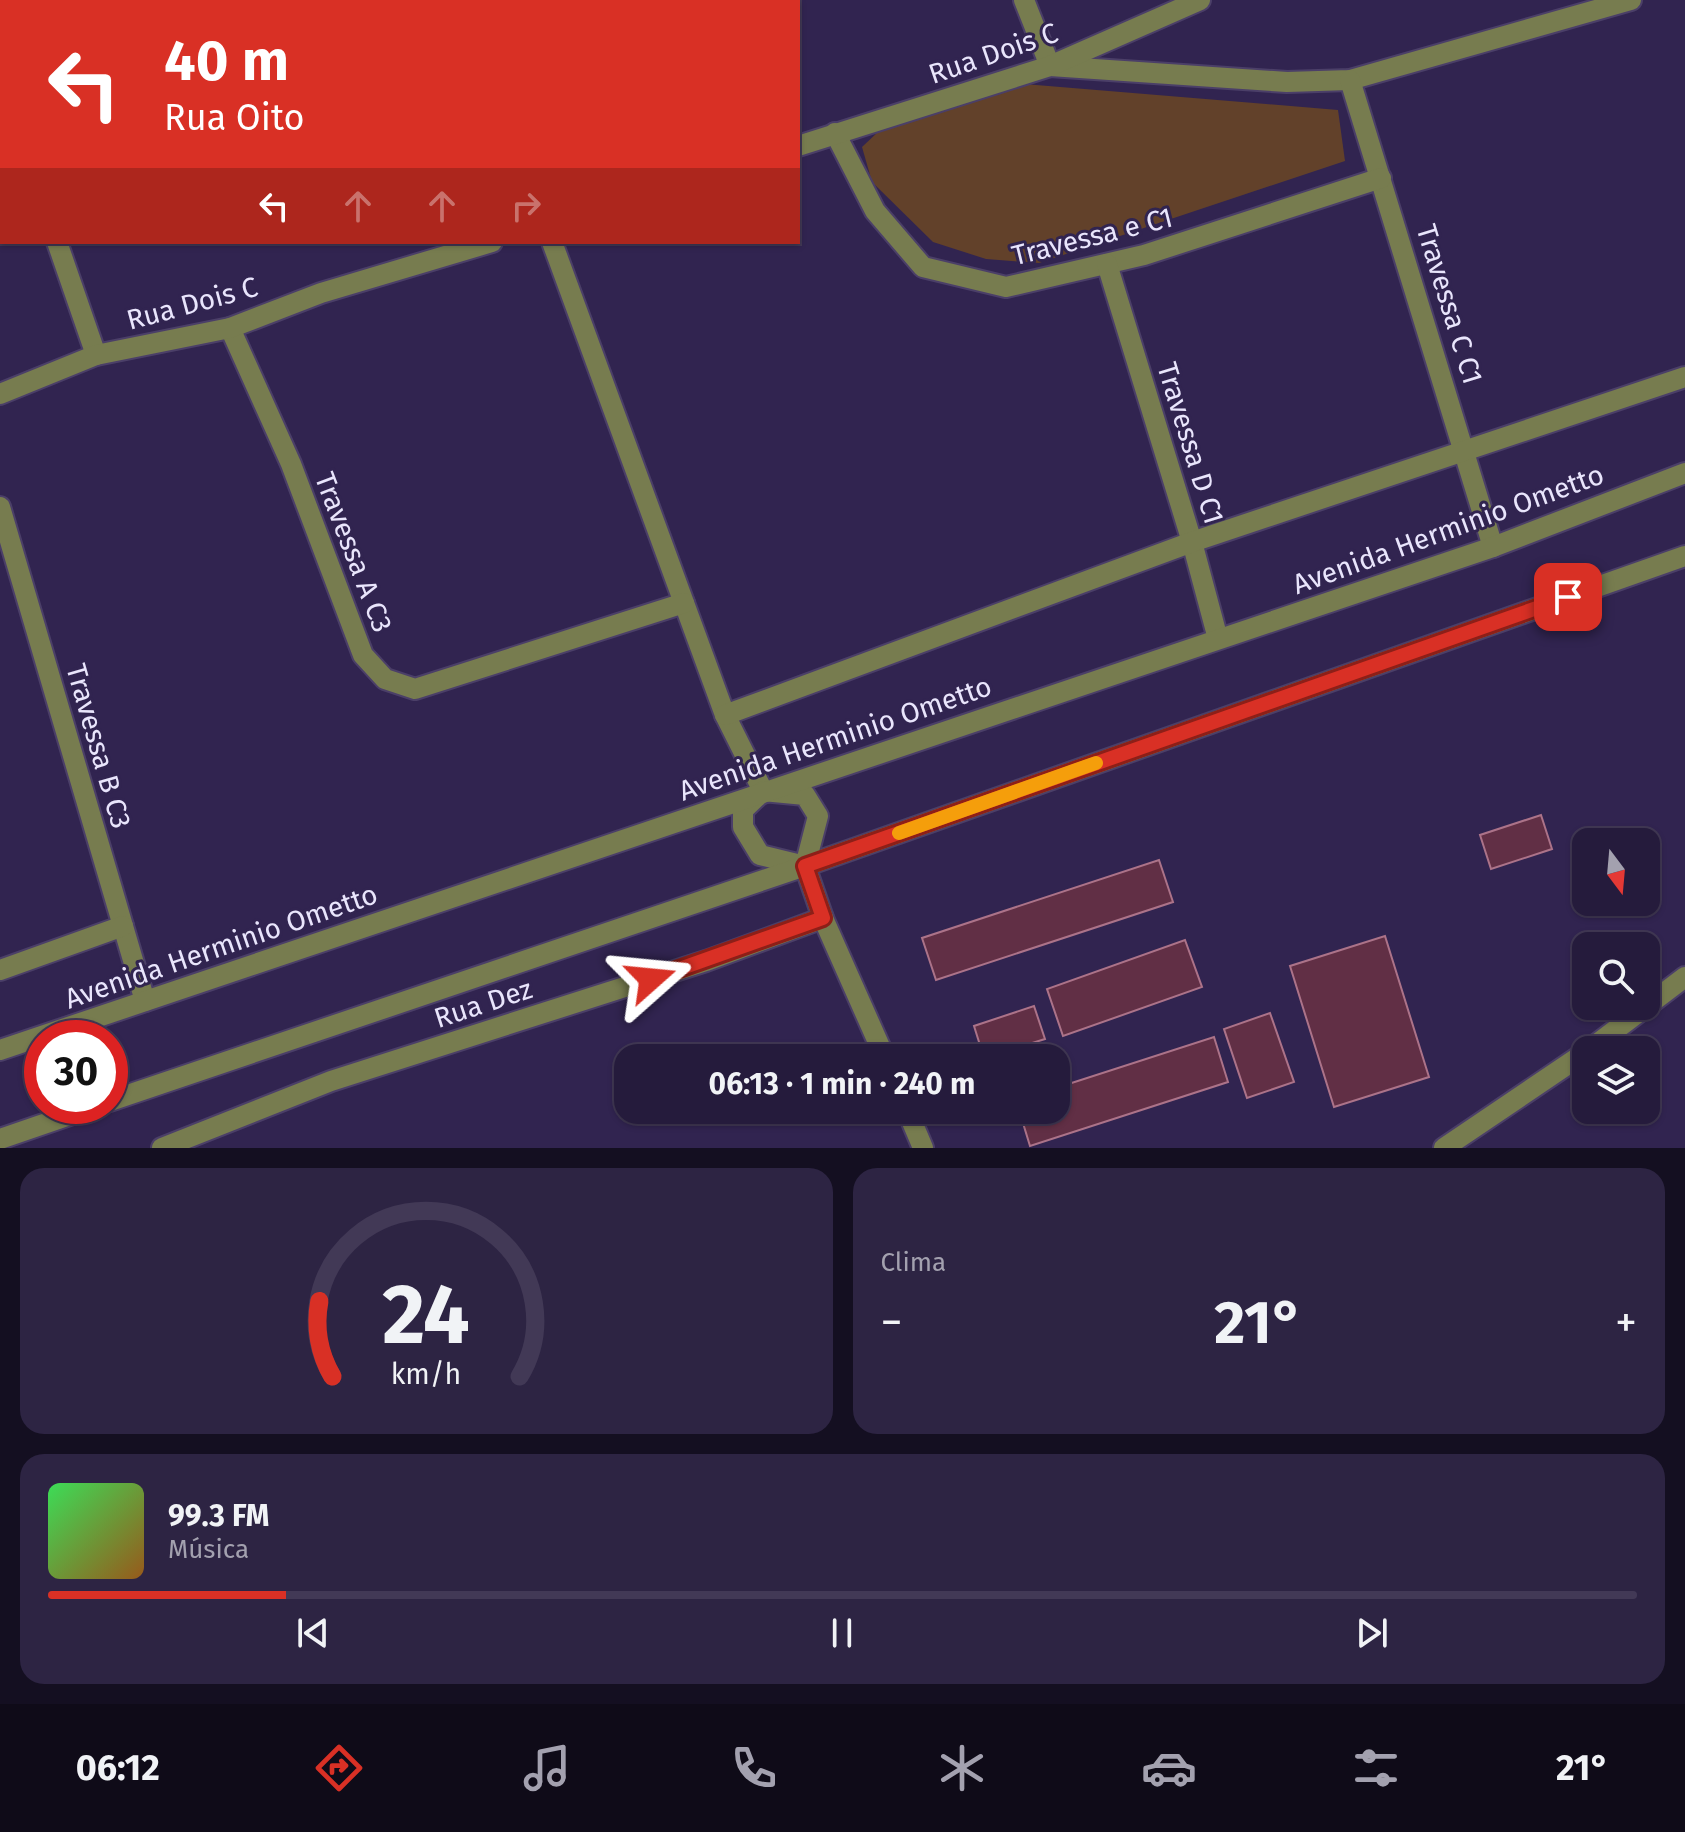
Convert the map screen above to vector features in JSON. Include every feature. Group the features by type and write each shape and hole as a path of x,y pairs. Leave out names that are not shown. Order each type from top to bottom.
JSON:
{"street":[{"path":"1024,0 1050,66 1287,82 1350,80 1631,0"},
{"name":"Rua Dois C","path":"800,145 1050,66 1200,0"},
{"name":"Travessa C C1","path":"1350,80 1466,450 1493,547"},
{"name":"Travessa e C1","path":"835,133 875,211 923,267 1006,287 1107,264 1381,178"},
{"path":"58,244 96,355"},
{"name":"Rua Dois C","path":"0,394 96,355 230,328 321,293 485,244"},
{"path":"553,244 725,715 763,791"},
{"name":"Travessa D C1","path":"1107,264 1192,542 1218,639"},
{"name":"Travessa A C3","path":"230,328 291,464 363,655 385,679 415,689 684,603"},
{"path":"725,715 1192,542 1685,377"},
{"name":"Avenida Herminio Ometto","path":"0,1050 1493,547 1685,473"},
{"name":"Travessa B C3","path":"0,507 145,1001"},
{"path":"128,1095 805,866 1685,556"},
{"path":"805,866 760,855 743,827 743,810 763,791 805,795 818,816 805,866 823,918 879,1044"},
{"name":"Rua Dez","path":"162,1148 331,1081 706,961 823,918"},
{"path":"0,970 123,926"},
{"path":"1608,1036 1685,977"},
{"path":"1444,1148 1572,1062"},
{"path":"0,1139 44,1124"},
{"path":"913,1124 923,1148"}],"shaded area":[{"path":"1024,84 1338,110 1345,161 1039,263 986,259 933,242 872,182 862,147 880,130"}],"building":[{"path":"1541,815 1552,849 1491,869 1480,835"},
{"path":"1159,860 1173,902 936,980 922,938"},
{"path":"1385,936 1429,1077 1334,1107 1290,966"},
{"path":"1185,940 1202,987 1063,1036 1047,989"},
{"path":"1034,1006 1045,1039 1029,1044 980,1044 974,1026"},
{"path":"1270,1013 1294,1082 1247,1098 1224,1029"},
{"path":"1214,1037 1228,1082 1030,1146 1023,1124 1070,1124 1070,1083"}],"slow traffic":[{"path":"899,833 1096,763"}],"route":[{"path":"651,979 823,918 805,866 1568,597"}]}
